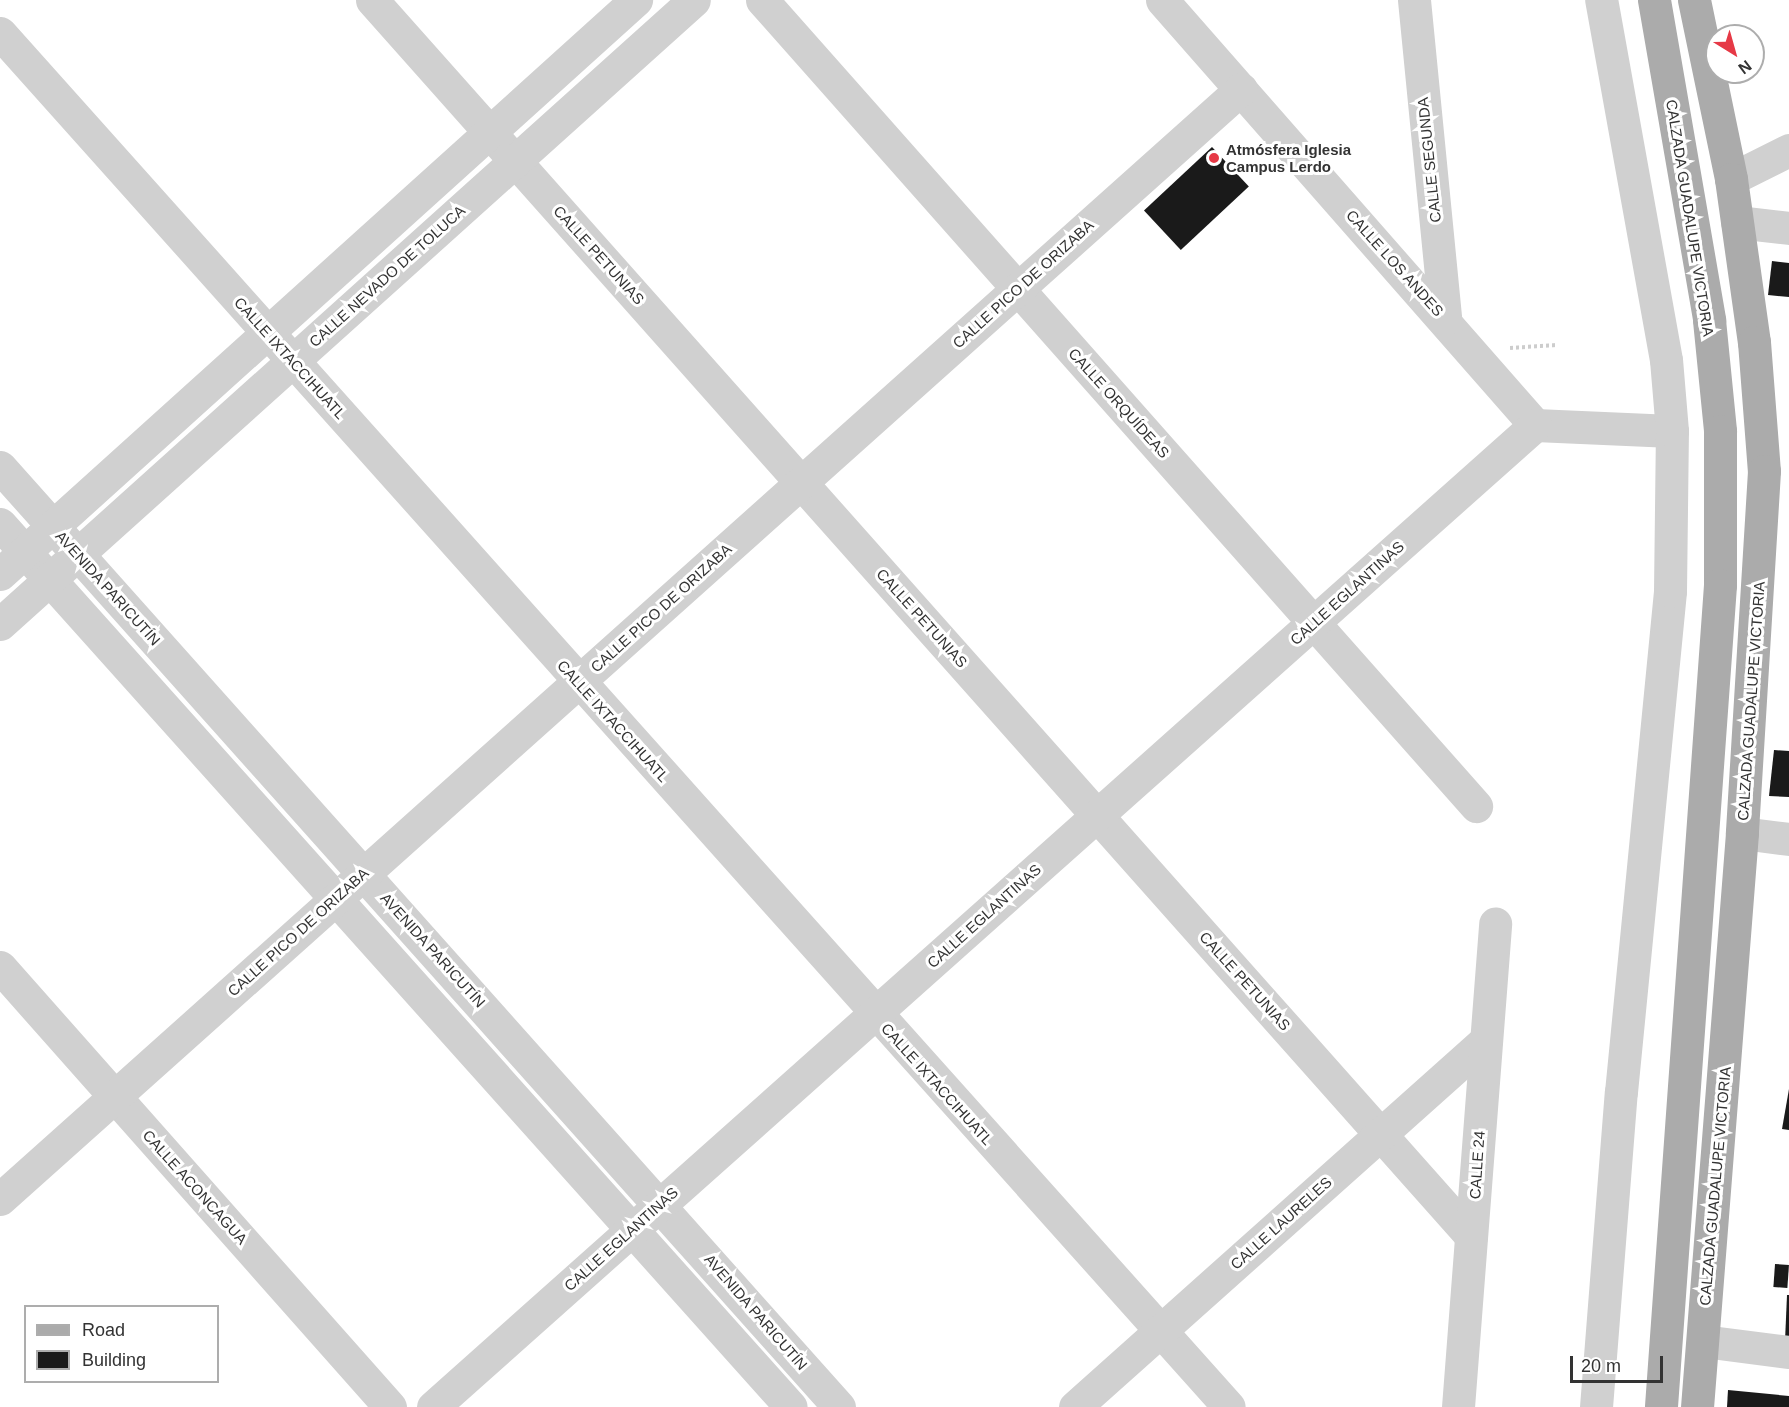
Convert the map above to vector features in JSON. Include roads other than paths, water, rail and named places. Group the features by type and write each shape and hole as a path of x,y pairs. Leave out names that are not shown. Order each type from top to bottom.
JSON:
{"main road":[{"name":"CALZADA GUADALUPE VICTORIA","path":"1654,0 1709,320 1720,431 1720,585 1661,1407"},
{"name":"CALZADA GUADALUPE VICTORIA","path":"1694,0 1731,179 1754,342 1764,471 1742,832 1698,1407"}],"street":[{"name":"CALLE PETUNIAS","path":"372,0 1471,1236"},
{"path":"0,574 636,0"},
{"name":"CALLE NEVADO DE TOLUCA","path":"0,624 694,0"},
{"name":"CALLE ORQUÍDEAS","path":"762,0 1476,806"},
{"name":"CALLE LOS ANDES","path":"1162,0 1445,319 1535,425"},
{"name":"CALLE SEGUNDA","path":"1414,0 1445,319"},
{"path":"1596,1407 1620,1092 1670,591 1672,431 1666,360 1601,0"},
{"name":"CALLE IXTACCIHUATL","path":"0,33 874,1014 1229,1407"},
{"name":"CALLE PICO DE ORIZABA","path":"0,1199 1240,89"},
{"path":"1731,179 1789,150"},
{"path":"1737,222 1789,228"},
{"path":"1535,425 1672,431"},
{"name":"CALLE EGLANTINAS","path":"433,1407 1535,425"},
{"name":"AVENIDA PARICUTÍN","path":"0,467 661,1204 839,1407"},
{"path":"0,524 791,1407"},
{"path":"1742,832 1789,838"},
{"name":"CALLE 24","path":"1458,1407 1495,923"},
{"name":"CALLE ACONCAGUA","path":"0,967 390,1407"},
{"name":"CALLE LAURELES","path":"1075,1407 1486,1040"},
{"path":"1703,1341 1789,1352"}],"place":[{"name":"Atmósfera Iglesia Campus Lerdo","path":"1214,158"}]}
